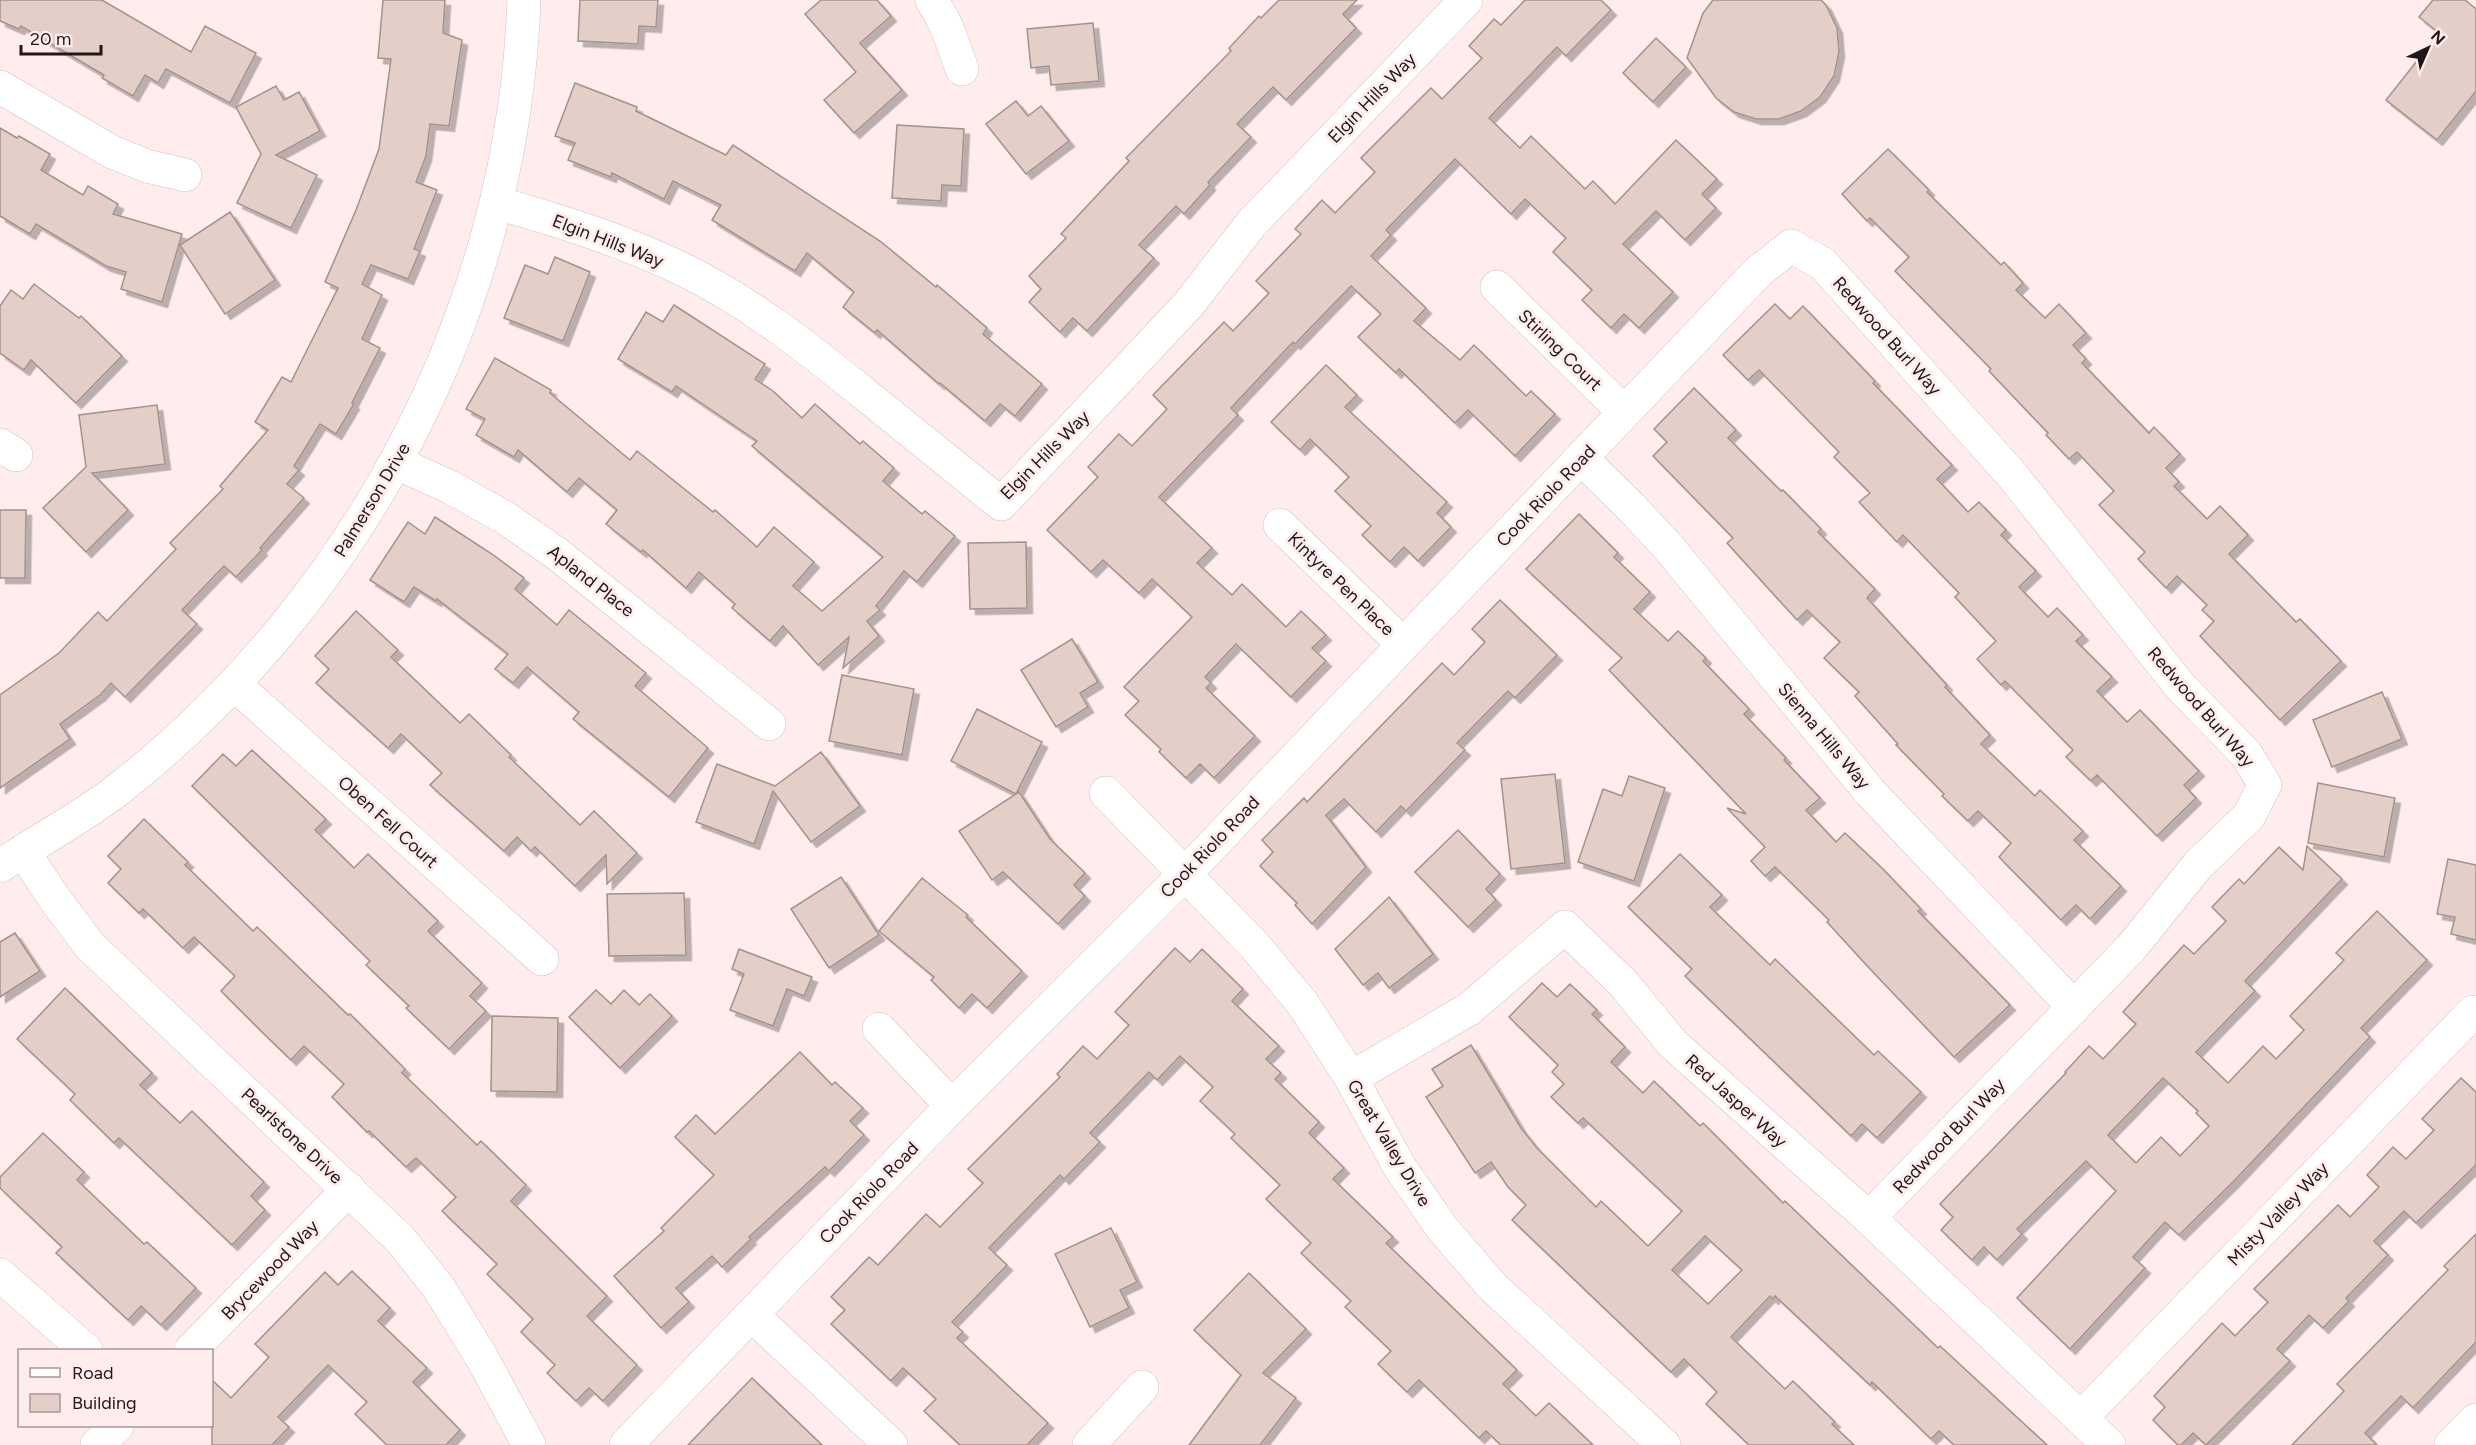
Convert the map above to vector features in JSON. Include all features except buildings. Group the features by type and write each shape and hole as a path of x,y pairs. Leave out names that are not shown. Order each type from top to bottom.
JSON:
{"street":[{"name":"Palmerson Drive","path":"11,859 118,789 174,742 234,684 311,595 353,535 397,463 440,374 473,288 497,203 512,128 523,37 524,0"},
{"path":"932,0 946,25 962,69"},
{"name":"Elgin Hills Way","path":"497,203 571,224 623,243 685,271 732,297 801,342 1001,504 1189,304 1251,224 1466,0"},
{"path":"0,87 112,152 147,166 185,174"},
{"name":"Cook Riolo Road","path":"626,1445 952,1106 1185,874 1402,643 1582,459 1759,271 1791,246"},
{"name":"Redwood Burl Way","path":"1791,246 1823,264 2012,475 2180,686 2246,754 2265,785 2249,816 2198,865 2131,948 1869,1218"},
{"name":"Stirling Court","path":"1497,287 1624,412"},
{"name":"Sienna Hills Way","path":"1582,459 1669,548 1870,792 2074,1008"},
{"name":"Apland Place","path":"397,463 450,487 504,517 556,553 770,724"},
{"name":"Kintyre Pen Place","path":"1280,525 1402,643"},
{"name":"Oben Fell Court","path":"234,684 542,959"},
{"name":"Great Valley Drive","path":"1106,793 1255,946 1303,1004 1351,1078 1399,1166 1442,1228 1492,1286 1664,1445"},
{"name":"Pearlstone Drive","path":"11,859 54,898 90,946 400,1239 440,1288 530,1445"},
{"name":"Red Jasper Way","path":"1351,1078 1469,1009 1565,927 1623,983 1673,1044 1869,1218 2109,1445"},
{"name":"Misty Valley Way","path":"2081,1418 2474,1012 2476,1015"},
{"path":"879,1029 952,1106"},
{"name":"Brycewood Way","path":"192,1349 349,1189"},
{"path":"0,1275 85,1349"},
{"path":"752,1315 891,1445"},
{"path":"1089,1445 1142,1387"},
{"path":"2451,1445 2476,1420"},
{"path":"97,1445 115,1427"}]}
